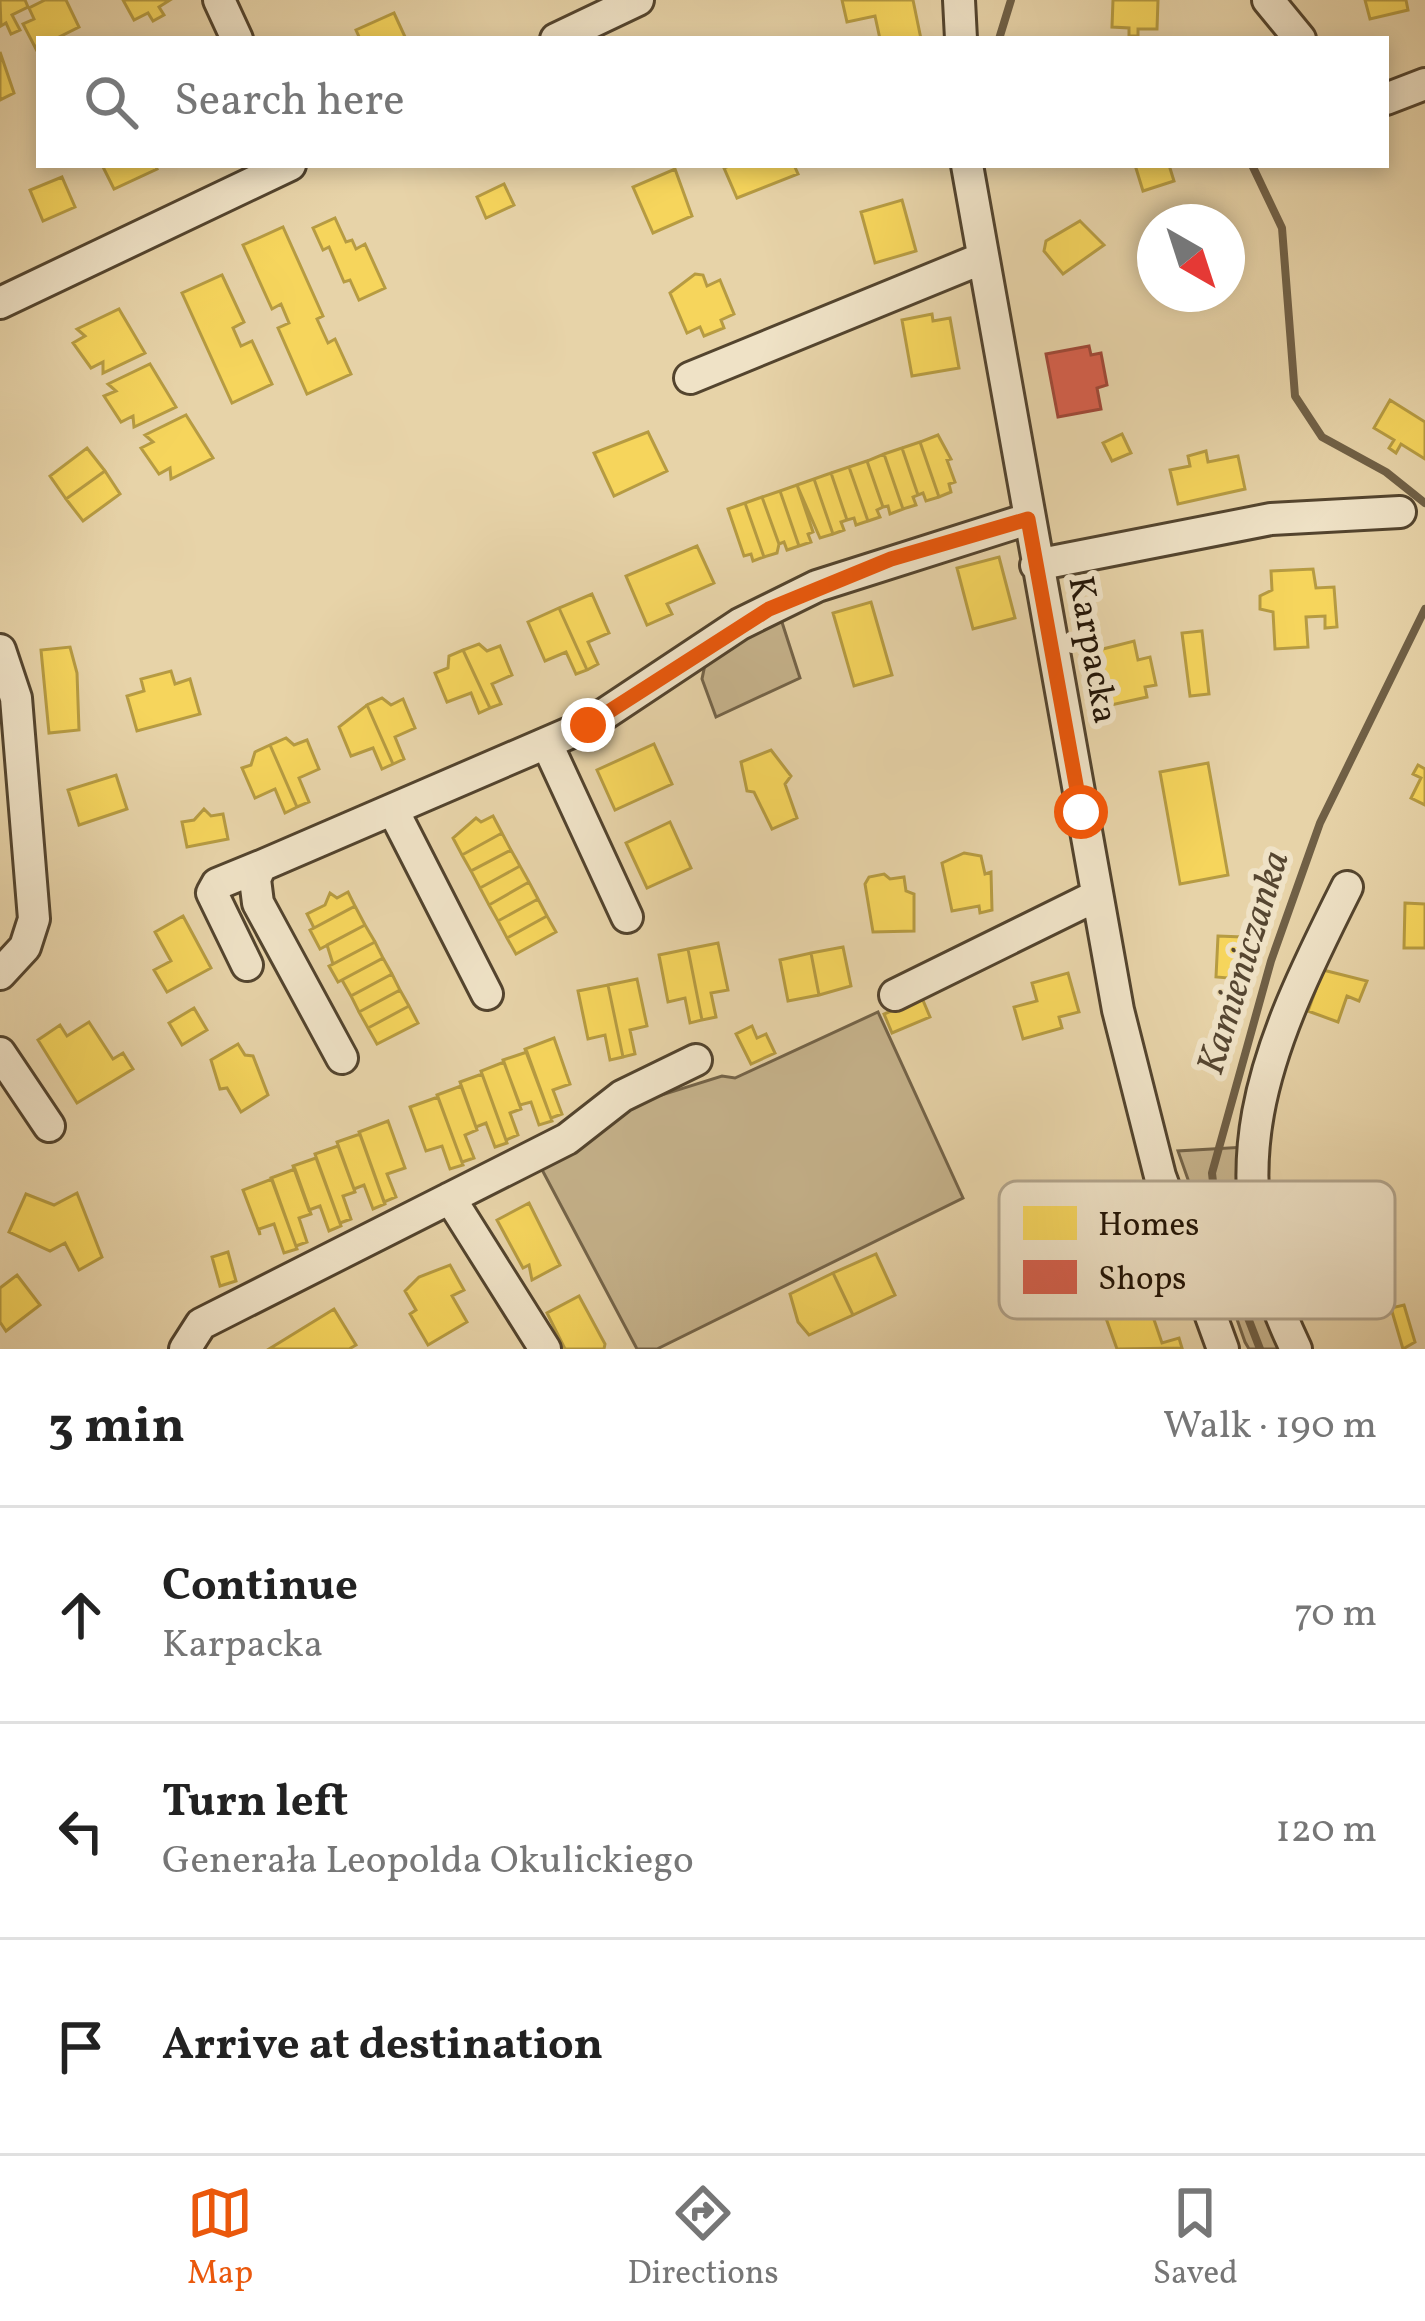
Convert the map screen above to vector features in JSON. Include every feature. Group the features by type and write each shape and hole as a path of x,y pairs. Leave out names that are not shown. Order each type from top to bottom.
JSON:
{"street":[{"path":"218,0 236,36"},
{"path":"562,36 638,0"},
{"path":"959,0 961,36"},
{"path":"1268,0 1298,36"},
{"path":"1389,98 1425,84"},
{"path":"0,303 284,168"},
{"name":"Karpacka","path":"968,168 1096,896 1162,1181"},
{"path":"690,378 983,258"},
{"path":"1036,565 1270,519 1400,512"},
{"path":"247,965 212,893 218,884 547,744 626,704 696,652 769,609 891,559 1028,519"},
{"path":"0,650 16,698 34,919 25,947 0,974"},
{"path":"547,744 626,917"},
{"path":"393,810 487,994"},
{"path":"261,866 254,892 258,903 342,1058"},
{"path":"1252,1181 1250,1158 1259,1100 1296,989 1347,887"},
{"path":"895,995 1096,896"},
{"path":"0,1053 49,1126"},
{"path":"185,1349 201,1324 582,1131 647,1081 696,1060"},
{"path":"450,1198 545,1349"},
{"name":"Karpacka","path":"1212,1319 1223,1349"},
{"path":"1284,1319 1296,1349"}],"shaded area":[{"path":"779,613 800,678 716,717 702,679 707,655"},
{"path":"878,1012 963,1198 657,1349 637,1349 539,1164 639,1102 722,1076 735,1078"},
{"path":"1245,1147 1240,1181 1189,1181 1178,1151"},
{"path":"1237,1319 1276,1319 1286,1349 1249,1349"}],"building: Homes":[{"path":"0,0 25,0 28,7 12,15 20,30 11,34 6,23 1,26"},
{"path":"45,0 66,0 79,27 61,36 36,36 36,49 23,24 34,19 29,8"},
{"path":"123,0 170,0 159,7 164,15 153,21 148,13 134,20"},
{"path":"842,0 913,0 920,36 879,36 875,16 847,22"},
{"path":"1113,0 1158,0 1157,29 1138,29 1138,36 1129,36 1129,28 1112,27"},
{"path":"1365,0 1406,0 1408,10 1370,19"},
{"path":"394,13 405,36 359,36 356,30"},
{"path":"0,52 14,93 0,100"},
{"path":"104,168 157,169 114,189"},
{"path":"724,168 795,168 798,174 737,198"},
{"path":"1136,168 1170,168 1174,181 1143,191"},
{"path":"675,169 692,216 653,233 633,187"},
{"path":"62,177 75,207 43,221 30,190"},
{"path":"504,184 514,205 486,218 477,197"},
{"path":"902,200 916,251 875,263 861,212"},
{"path":"335,218 346,242 352,240 356,249 365,244 385,288 359,300 350,280 344,282 329,247 323,250 313,228"},
{"path":"1080,221 1104,245 1063,274 1044,251 1046,241"},
{"path":"283,227 323,316 317,319 328,343 335,339 351,374 307,394 278,328 289,323 281,304 272,309 243,245"},
{"path":"695,274 703,275 707,286 720,280 734,314 721,320 724,328 704,336 700,327 687,333 670,293"},
{"path":"222,275 244,322 233,328 241,346 252,341 272,384 232,403 182,293"},
{"path":"119,309 145,353 103,373 103,362 91,368 73,343 85,336 77,329"},
{"path":"932,314 933,321 950,318 959,368 912,376 902,320"},
{"path":"150,364 176,407 134,427 133,416 121,422 104,396 116,391 108,384"},
{"path":"1390,400 1425,422 1425,459 1401,444 1396,453 1389,448 1394,440 1374,428"},
{"path":"186,415 213,458 171,479 170,468 159,474 141,448 153,442 145,435"},
{"path":"648,432 667,471 614,496 594,453"},
{"path":"1122,434 1131,453 1112,461 1103,443"},
{"path":"938,435 951,459 947,460 955,482 949,484 951,492 939,497 920,442"},
{"path":"920,442 939,497 926,501 923,493 918,495 902,448"},
{"path":"87,448 105,471 66,499 50,476"},
{"path":"902,448 918,495 913,497 916,505 903,509 884,454"},
{"path":"1206,451 1208,462 1238,456 1245,489 1178,504 1170,470 1190,466 1188,456"},
{"path":"884,454 903,509 890,514 888,506 883,507 867,461"},
{"path":"867,461 883,507 877,510 880,517 868,521 849,467"},
{"path":"849,467 868,521 856,525 854,518 847,520 831,473"},
{"path":"105,471 120,494 83,521 66,499"},
{"path":"831,473 847,520 841,522 844,530 833,534 814,479"},
{"path":"814,479 833,534 820,538 797,485"},
{"path":"797,485 813,532 808,534 811,542 799,546 780,491"},
{"path":"780,491 799,546 787,550 784,542 779,544 762,497"},
{"path":"762,497 779,544 777,553 764,557 745,503"},
{"path":"745,503 764,557 753,561 751,554 744,556 728,509"},
{"path":"697,546 714,583 667,604 672,614 647,625 626,576"},
{"path":"999,557 1015,618 973,629 957,568"},
{"path":"1313,569 1316,588 1334,587 1337,627 1325,628 1325,616 1306,617 1308,647 1275,649 1273,612 1260,609 1260,596 1272,590 1271,571"},
{"path":"592,594 609,633 588,642 598,664 587,670 559,608"},
{"path":"871,602 892,675 854,686 833,613"},
{"path":"559,608 587,670 576,674 566,652 545,661 528,622"},
{"path":"1202,631 1209,694 1190,696 1182,633"},
{"path":"1134,641 1138,660 1150,657 1156,685 1145,687 1147,697 1111,705 1099,669 1099,650"},
{"path":"479,644 487,651 500,646 512,675 492,684 501,704 490,708 463,650"},
{"path":"70,647 77,673 79,730 49,733 41,650"},
{"path":"463,650 490,708 479,713 471,693 447,702 435,673 448,668 449,656"},
{"path":"171,671 175,684 190,679 200,714 137,731 127,696 144,691 141,679"},
{"path":"382,698 391,705 403,699 415,728 395,737 404,759 393,764 367,705"},
{"path":"367,705 393,764 382,769 373,748 351,756 339,727"},
{"path":"286,738 294,745 307,740 319,769 299,778 309,802 297,807 270,745"},
{"path":"654,744 672,784 615,810 597,770"},
{"path":"270,745 297,807 285,813 275,789 255,798 242,768 251,765 255,752"},
{"path":"771,750 791,776 785,784 797,818 772,829 754,792 747,791 741,762"},
{"path":"1208,763 1228,875 1180,884 1160,772"},
{"path":"1418,765 1425,769 1425,805 1411,798 1421,778 1413,774"},
{"path":"116,775 127,809 79,825 68,790"},
{"path":"204,809 211,816 223,814 228,839 187,847 182,822 194,820"},
{"path":"493,816 502,833 462,855 453,838 476,818 481,822"},
{"path":"670,822 691,868 647,888 626,843"},
{"path":"502,833 511,850 471,871 462,855"},
{"path":"511,850 520,866 480,888 471,871"},
{"path":"964,853 981,856 985,874 991,872 992,910 980,913 979,906 952,911 942,863"},
{"path":"520,866 529,882 489,905 480,888"},
{"path":"884,874 890,879 904,877 906,891 914,894 914,931 873,932 865,884 869,877"},
{"path":"529,882 538,899 498,921 489,905"},
{"path":"348,892 355,906 314,928 307,914 325,905 330,893 337,898"},
{"path":"538,899 547,916 507,938 498,921"},
{"path":"1405,903 1425,904 1425,948 1404,948"},
{"path":"355,906 365,925 320,949 310,930"},
{"path":"183,916 211,968 167,992 154,970 171,961 155,932"},
{"path":"547,916 556,932 516,954 507,938"},
{"path":"365,925 375,942 333,964 327,945"},
{"path":"1218,936 1242,937 1240,979 1216,977"},
{"path":"375,942 383,958 338,982 329,966"},
{"path":"718,943 728,990 711,993 716,1017 702,1020 688,949"},
{"path":"843,947 851,986 819,995 811,953"},
{"path":"688,949 702,1020 690,1023 685,998 668,1002 659,955"},
{"path":"811,953 819,995 788,1001 780,960"},
{"path":"383,958 392,974 351,996 342,980"},
{"path":"1323,970 1367,981 1359,1001 1347,996 1338,1022 1308,1011"},
{"path":"1068,973 1079,1012 1059,1017 1062,1028 1023,1039 1014,1007 1037,1001 1032,983"},
{"path":"392,974 400,990 359,1012 351,996"},
{"path":"637,979 647,1026 630,1030 635,1054 623,1057 608,985"},
{"path":"608,985 623,1057 610,1060 605,1035 588,1039 578,991"},
{"path":"400,990 409,1006 368,1028 359,1012"},
{"path":"922,998 930,1017 892,1033 884,1014"},
{"path":"409,1006 418,1023 377,1044 368,1028"},
{"path":"194,1008 207,1030 182,1045 169,1023"},
{"path":"89,1022 113,1059 123,1053 133,1069 77,1103 38,1040 60,1025 67,1036"},
{"path":"752,1026 757,1038 766,1034 775,1053 751,1064 736,1034"},
{"path":"554,1038 570,1084 553,1090 562,1114 551,1118 525,1049"},
{"path":"238,1044 245,1055 253,1056 268,1095 241,1112 227,1088 220,1089 211,1060"},
{"path":"527,1052 552,1121 539,1125 531,1102 520,1105 503,1060"},
{"path":"504,1062 521,1109 510,1113 518,1135 506,1140 481,1071"},
{"path":"482,1074 507,1143 495,1147 486,1123 476,1127 460,1082"},
{"path":"461,1086 477,1130 465,1135 474,1158 462,1162 437,1095"},
{"path":"438,1097 463,1165 450,1169 442,1146 426,1151 410,1107"},
{"path":"388,1121 405,1168 387,1174 396,1197 384,1202 359,1132"},
{"path":"360,1134 385,1204 373,1209 364,1185 354,1189 337,1142"},
{"path":"338,1146 355,1192 343,1196 351,1219 340,1223 315,1154"},
{"path":"316,1158 341,1226 329,1231 320,1206 309,1210 293,1166"},
{"path":"295,1169 311,1214 299,1218 307,1242 296,1246 271,1178"},
{"path":"272,1179 297,1249 284,1253 274,1224 259,1229 260,1235 243,1190"},
{"path":"77,1193 102,1257 79,1270 65,1243 50,1251 9,1232 26,1194 54,1205"},
{"path":"529,1203 560,1265 532,1280 529,1265 523,1268 497,1220"},
{"path":"228,1252 236,1281 220,1286 212,1257"},
{"path":"876,1254 895,1295 853,1315 833,1273"},
{"path":"450,1265 464,1290 452,1296 467,1322 428,1345 410,1314 416,1310 405,1291 419,1277"},
{"path":"833,1273 853,1315 809,1335 798,1322 790,1294"},
{"path":"17,1275 40,1305 6,1331 0,1322 0,1288"},
{"path":"579,1296 604,1349 565,1349 547,1313"},
{"path":"1404,1305 1415,1342 1403,1349 1394,1319 1395,1307"},
{"path":"334,1309 356,1345 349,1349 269,1349"},
{"path":"1106,1319 1154,1319 1162,1343 1179,1338 1182,1348 1117,1349"}],"building: Shops":[{"path":"1089,346 1091,355 1101,353 1107,385 1097,388 1101,409 1058,417 1046,354"}],"waterway":[{"name":"Kamieniczanka","path":"1000,36 1011,0"},
{"name":"Kamieniczanka","path":"1253,168 1282,228 1295,396 1322,437 1386,472 1425,503"},
{"name":"Kamieniczanka","path":"1213,1181 1271,961 1320,823 1425,609"},
{"name":"Kamieniczanka","path":"1248,1319 1260,1349"}],"route":[{"path":"588,725 740,624 817,586 1028,519 1081,812"}]}
